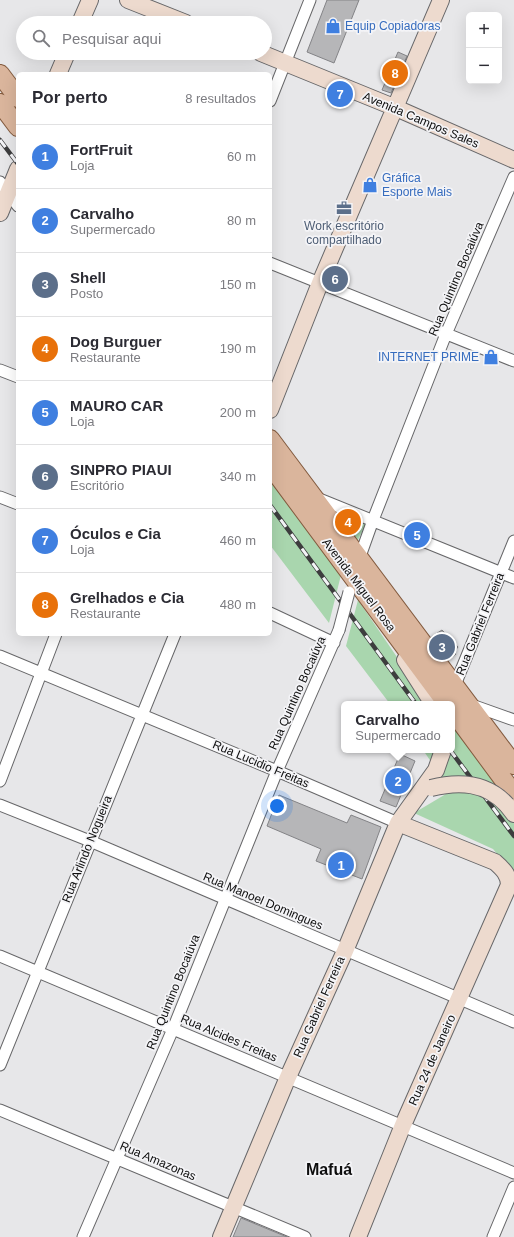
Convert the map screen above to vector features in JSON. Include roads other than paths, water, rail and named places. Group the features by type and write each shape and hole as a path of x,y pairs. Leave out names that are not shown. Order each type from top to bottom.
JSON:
{"main road":[{"path":"0,74 16,95"},
{"path":"0,103 16,124"},
{"name":"Avenida Miguel Rosa","path":"272,442 514,765"},
{"name":"Avenida Miguel Rosa","path":"272,469 351,584 385,620 445,701"},
{"path":"455,715 512,805"}],"street":[{"path":"83,16 90,0"},
{"path":"128,0 168,16"},
{"path":"272,96 310,0"},
{"path":"272,405 320,283 441,0"},
{"name":"Avenida Campos Sales","path":"272,57 396,108 514,160"},
{"path":"59,72 64,60"},
{"path":"0,213 6,187 16,172"},
{"name":"Rua Quintino Bocaiúva","path":"83,1237 173,1028 277,771 334,643 359,558 373,520 446,334 514,177"},
{"path":"6,187 16,203"},
{"path":"272,264 514,361"},
{"path":"0,370 16,376"},
{"path":"0,497 16,503"},
{"path":"314,497 514,578"},
{"name":"Rua Gabriel Ferreira","path":"455,685 514,541"},
{"path":"272,614 334,643"},
{"path":"385,620 399,651 431,701"},
{"path":"0,781 55,636"},
{"name":"Rua Arlindo Nogueira","path":"0,1065 174,636"},
{"name":"Rua Lucidio Freitas","path":"0,656 398,823 495,862 504,869 509,879 509,885"},
{"path":"468,703 514,720"},
{"name":"Rua Gabriel Ferreira","path":"221,1237 288,1077 345,951 398,823 426,788 436,770 442,753"},
{"path":"426,788 448,784 468,783 495,794 512,805"},
{"name":"Rua Manoel Domingues","path":"0,806 90,841 514,1022"},
{"name":"Rua 24 de Janeiro","path":"358,1237 403,1125 509,885"},
{"name":"Rua Alcides Freitas","path":"0,956 514,1173"},
{"name":"Rua Amazonas","path":"0,1110 118,1157 305,1237"},
{"path":"493,1237 514,1187"}],"railway":[{"path":"0,140 16,161"},
{"path":"272,508 414,701"},
{"path":"452,753 514,836"}],"place":[{"name":"Equip Copiadoras","path":"333,26"},
{"name":"Grelhados e Cia","path":"395,73"},
{"name":"Óculos e Cia","path":"340,94"},
{"name":"Gráfica Esporte Mais","path":"370,185"},
{"name":"Work escritório compartilhado","path":"344,208"},
{"name":"SINPRO PIAUI","path":"335,279"},
{"name":"INTERNET PRIME","path":"491,357"},
{"name":"Dog Burguer","path":"348,522"},
{"name":"MAURO CAR","path":"417,535"},
{"name":"Shell","path":"442,647"},
{"name":"Carvalho","path":"398,781"},
{"name":"FortFruit","path":"341,865"}],"district":[{"name":"Mafuá","path":"329,1169"}]}
